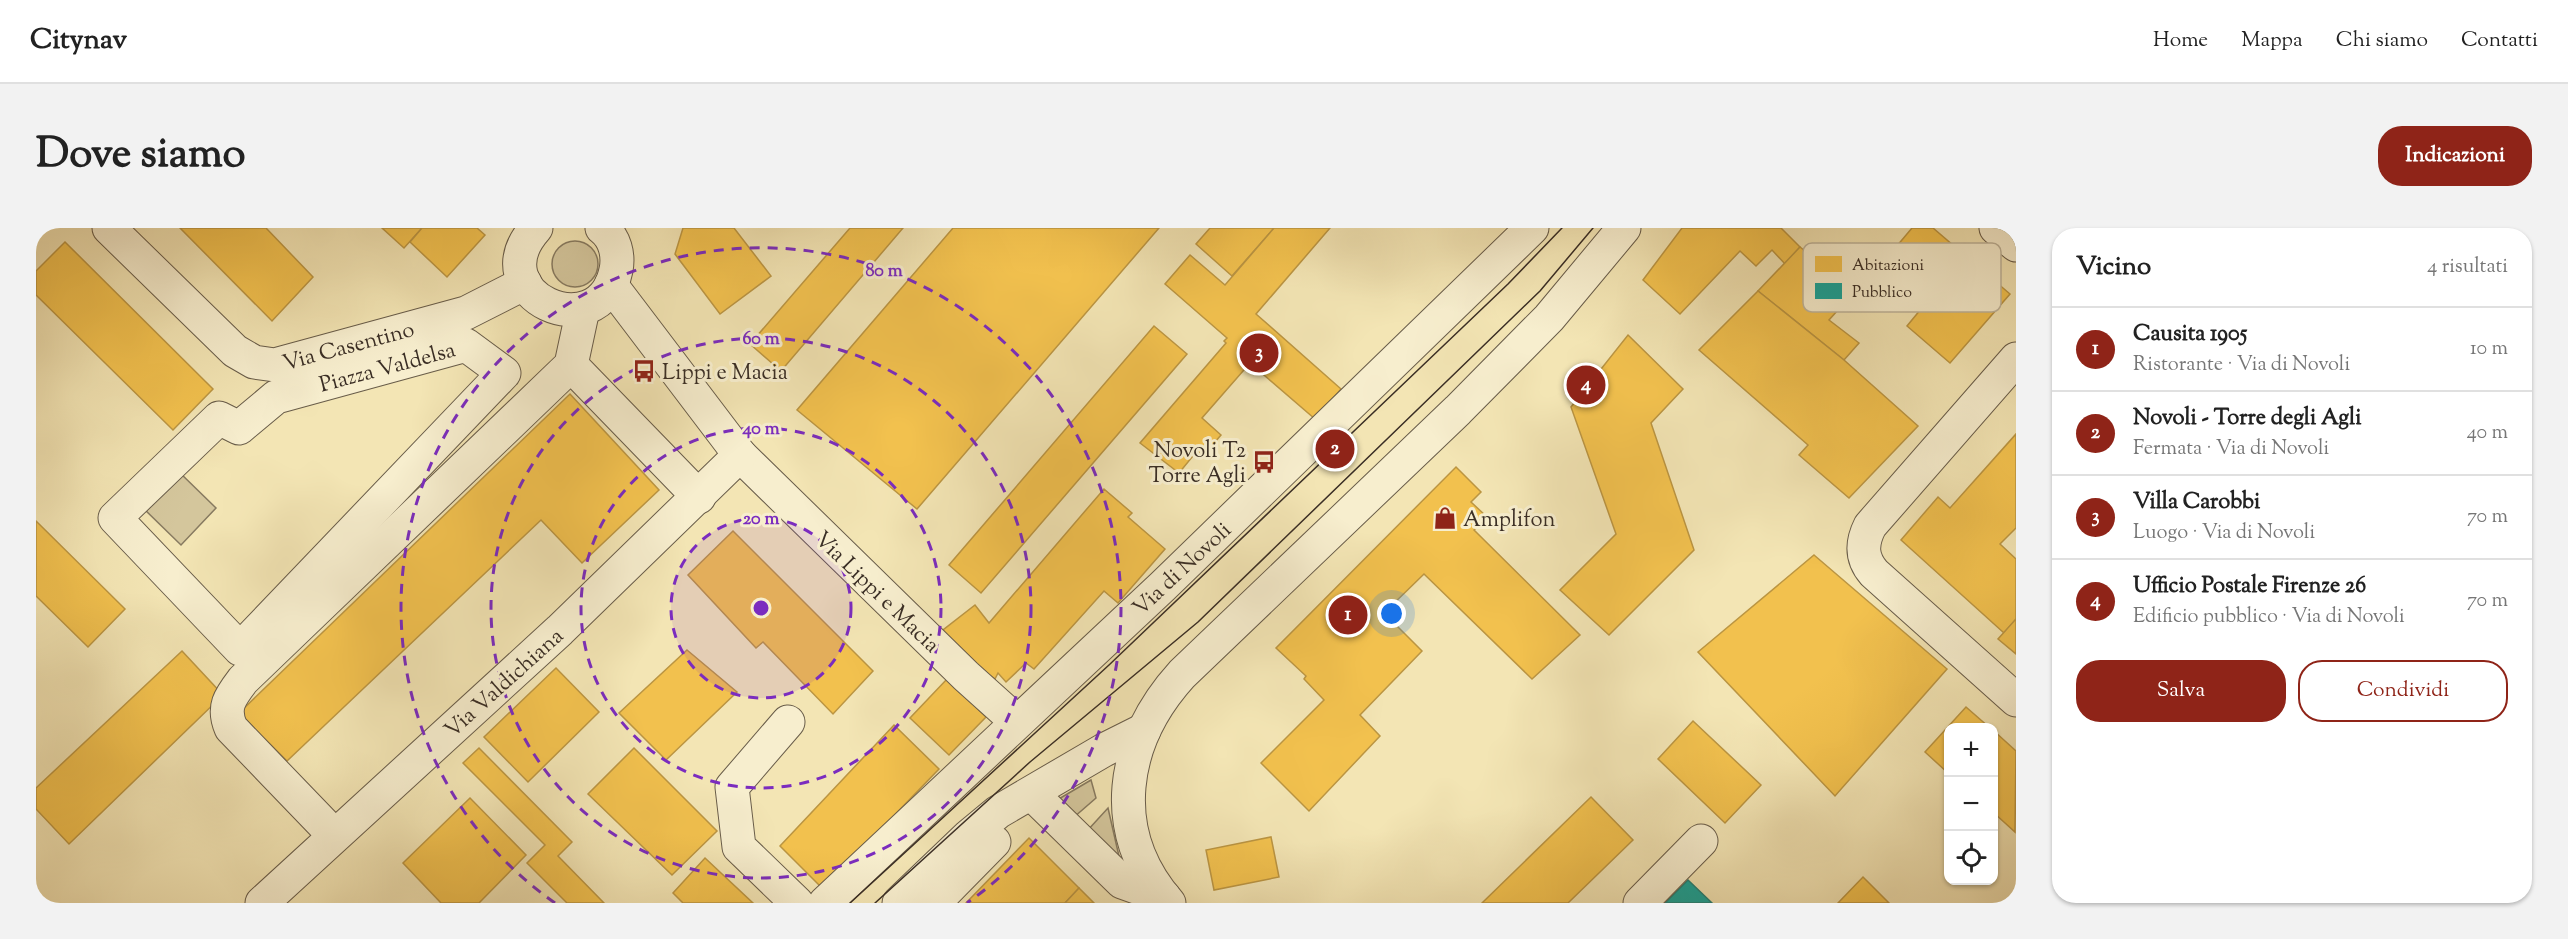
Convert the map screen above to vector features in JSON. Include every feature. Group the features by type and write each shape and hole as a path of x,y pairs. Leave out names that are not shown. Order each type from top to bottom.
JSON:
{"street":[{"name":"Via Casentino","path":"109,228 235,351 265,365 275,365 466,313 525,283"},
{"name":"Via di Novoli","path":"825,903 1016,721 1163,586 1532,228"},
{"path":"1166,900 1140,859 1129,820 1130,774 1144,730 1157,707 1182,674 1458,410 1540,327 1588,274 1624,228"},
{"path":"1996,228 2016,245"},
{"path":"527,231 520,260 525,283 530,292 550,307 559,310 583,309 599,300 611,285 618,260 608,232"},
{"name":"Via Lippi e Macia","path":"611,285 740,455 957,668 1016,721"},
{"path":"334,835 231,728 225,711 232,694 243,680 571,365 583,309"},
{"name":"Piazza Valdelsa","path":"466,345 504,373 240,649 115,518 219,418 239,428 276,397 466,345"},
{"path":"2016,359 1870,526 1864,539 1863,554 1867,565 1874,573 2016,700"},
{"path":"571,365 699,497"},
{"name":"Via Valdichiana","path":"262,903 560,630 740,455"},
{"path":"788,722 732,787 739,847 797,903"},
{"path":"899,903 969,836 998,812 1104,750 1144,730"},
{"path":"1032,794 1122,882 1166,900"},
{"path":"934,903 999,837 1032,794"},
{"path":"1640,903 1701,841"}],"shaded area":[{"path":"575,241 591,248 598,264 591,280 575,287 559,280 552,264 559,248"},
{"path":"177,470 216,508 181,545 142,507"},
{"path":"1091,780 1096,798 1073,818 1057,800"},
{"path":"1108,808 1121,865 1087,831"}],"building: Abitazioni":[{"path":"180,228 266,228 313,277 272,321"},
{"path":"382,228 422,228 404,248"},
{"path":"422,228 477,228 485,235 447,277 410,242"},
{"path":"683,228 734,228 771,276 720,314 675,254"},
{"path":"850,228 903,228 781,371 750,344"},
{"path":"953,228 1159,228 917,509 797,410"},
{"path":"1210,228 1274,228 1232,276 1196,244"},
{"path":"1274,228 1330,228 1256,314 1341,389 1315,419 1250,363 1202,418 1221,435 1203,456 1197,451 1179,473 1140,443 1226,343 1224,341 1227,338 1165,284 1190,255 1225,285"},
{"path":"1682,228 1781,228 1800,247 1785,264 1772,250 1756,266 1740,251 1680,314 1643,280"},
{"path":"1912,228 1933,228 1950,243 1899,243"},
{"path":"65,242 213,389 173,430 36,295 36,271"},
{"path":"1800,247 1803,249 1803,312 1836,312 1829,320 1859,343 1844,360 1758,291"},
{"path":"2001,286 2010,294 2001,304"},
{"path":"1758,291 1844,360 1918,426 1849,498 1799,455 1808,445 1699,350"},
{"path":"1919,312 1994,312 1950,363 1907,326"},
{"path":"1154,326 1187,354 981,593 949,565"},
{"path":"1628,335 1683,389 1651,423 1694,550 1609,635 1560,590 1616,534 1571,407"},
{"path":"570,394 659,490 582,563 541,520 287,761 239,713"},
{"path":"2016,434 2016,528 2000,544 2016,559 2016,619 2004,633 1901,540 1938,497 1950,508"},
{"path":"1456,467 1481,492 1471,502 1487,517 1474,530 1580,635 1532,679 1424,574 1384,613 1422,651 1360,715 1380,736 1309,811 1261,763 1324,700 1304,679 1306,676 1276,648"},
{"path":"1104,489 1132,513 1128,517 1165,549 1118,603 1104,591 1034,669 1026,663 1006,682 998,673 995,679 967,661 943,630 975,605 989,623"},
{"path":"36,521 125,609 88,647 36,596"},
{"path":"733,531 873,671 833,714 763,642 756,648 688,575"},
{"path":"1814,555 1947,669 1835,796 1698,652"},
{"path":"2016,619 2016,654 1998,639"},
{"path":"687,650 737,692 666,760 619,713"},
{"path":"182,651 223,695 69,844 36,809 36,788"},
{"path":"556,668 599,712 528,782 484,737"},
{"path":"947,679 986,717 949,755 910,718"},
{"path":"1966,707 1984,723 1951,723"},
{"path":"1693,721 1761,785 1725,823 1658,759"},
{"path":"894,725 939,769 823,889 780,846"},
{"path":"1944,731 1944,769 1925,752"},
{"path":"1998,735 2016,751 2015,832 1998,817"},
{"path":"479,748 572,842 558,856 604,903 567,903 527,863 545,845 463,763"},
{"path":"634,748 717,831 672,875 588,794"},
{"path":"1591,797 1633,840 1568,903 1482,903"},
{"path":"470,798 526,855 479,903 441,903 403,863"},
{"path":"1271,837 1279,877 1214,890 1206,850"},
{"path":"1029,838 1079,888 1065,903 966,903"},
{"path":"705,858 753,903 683,903 673,893"},
{"path":"1863,877 1889,903 1838,903"},
{"path":"1079,888 1094,903 1065,903"}],"building: Pubblico":[{"path":"1688,880 1712,903 1665,903"}],"tram line":[{"path":"850,903 1109,665 1508,284 1562,228"},
{"path":"875,903 1030,762 1198,622 1540,291 1593,228"}],"place":[{"name":"Villa Carobbi","path":"1259,353"},
{"name":"Lippi e Macia","path":"644,371"},
{"name":"Ufficio Postale Firenze 26","path":"1586,385"},
{"name":"Novoli - Torre degli Agli","path":"1335,449"},
{"name":"Novoli T2 Torre Agli","path":"1264,462"},
{"name":"Amplifon","path":"1445,518"},
{"name":"Causita 1905","path":"1348,615"}]}
